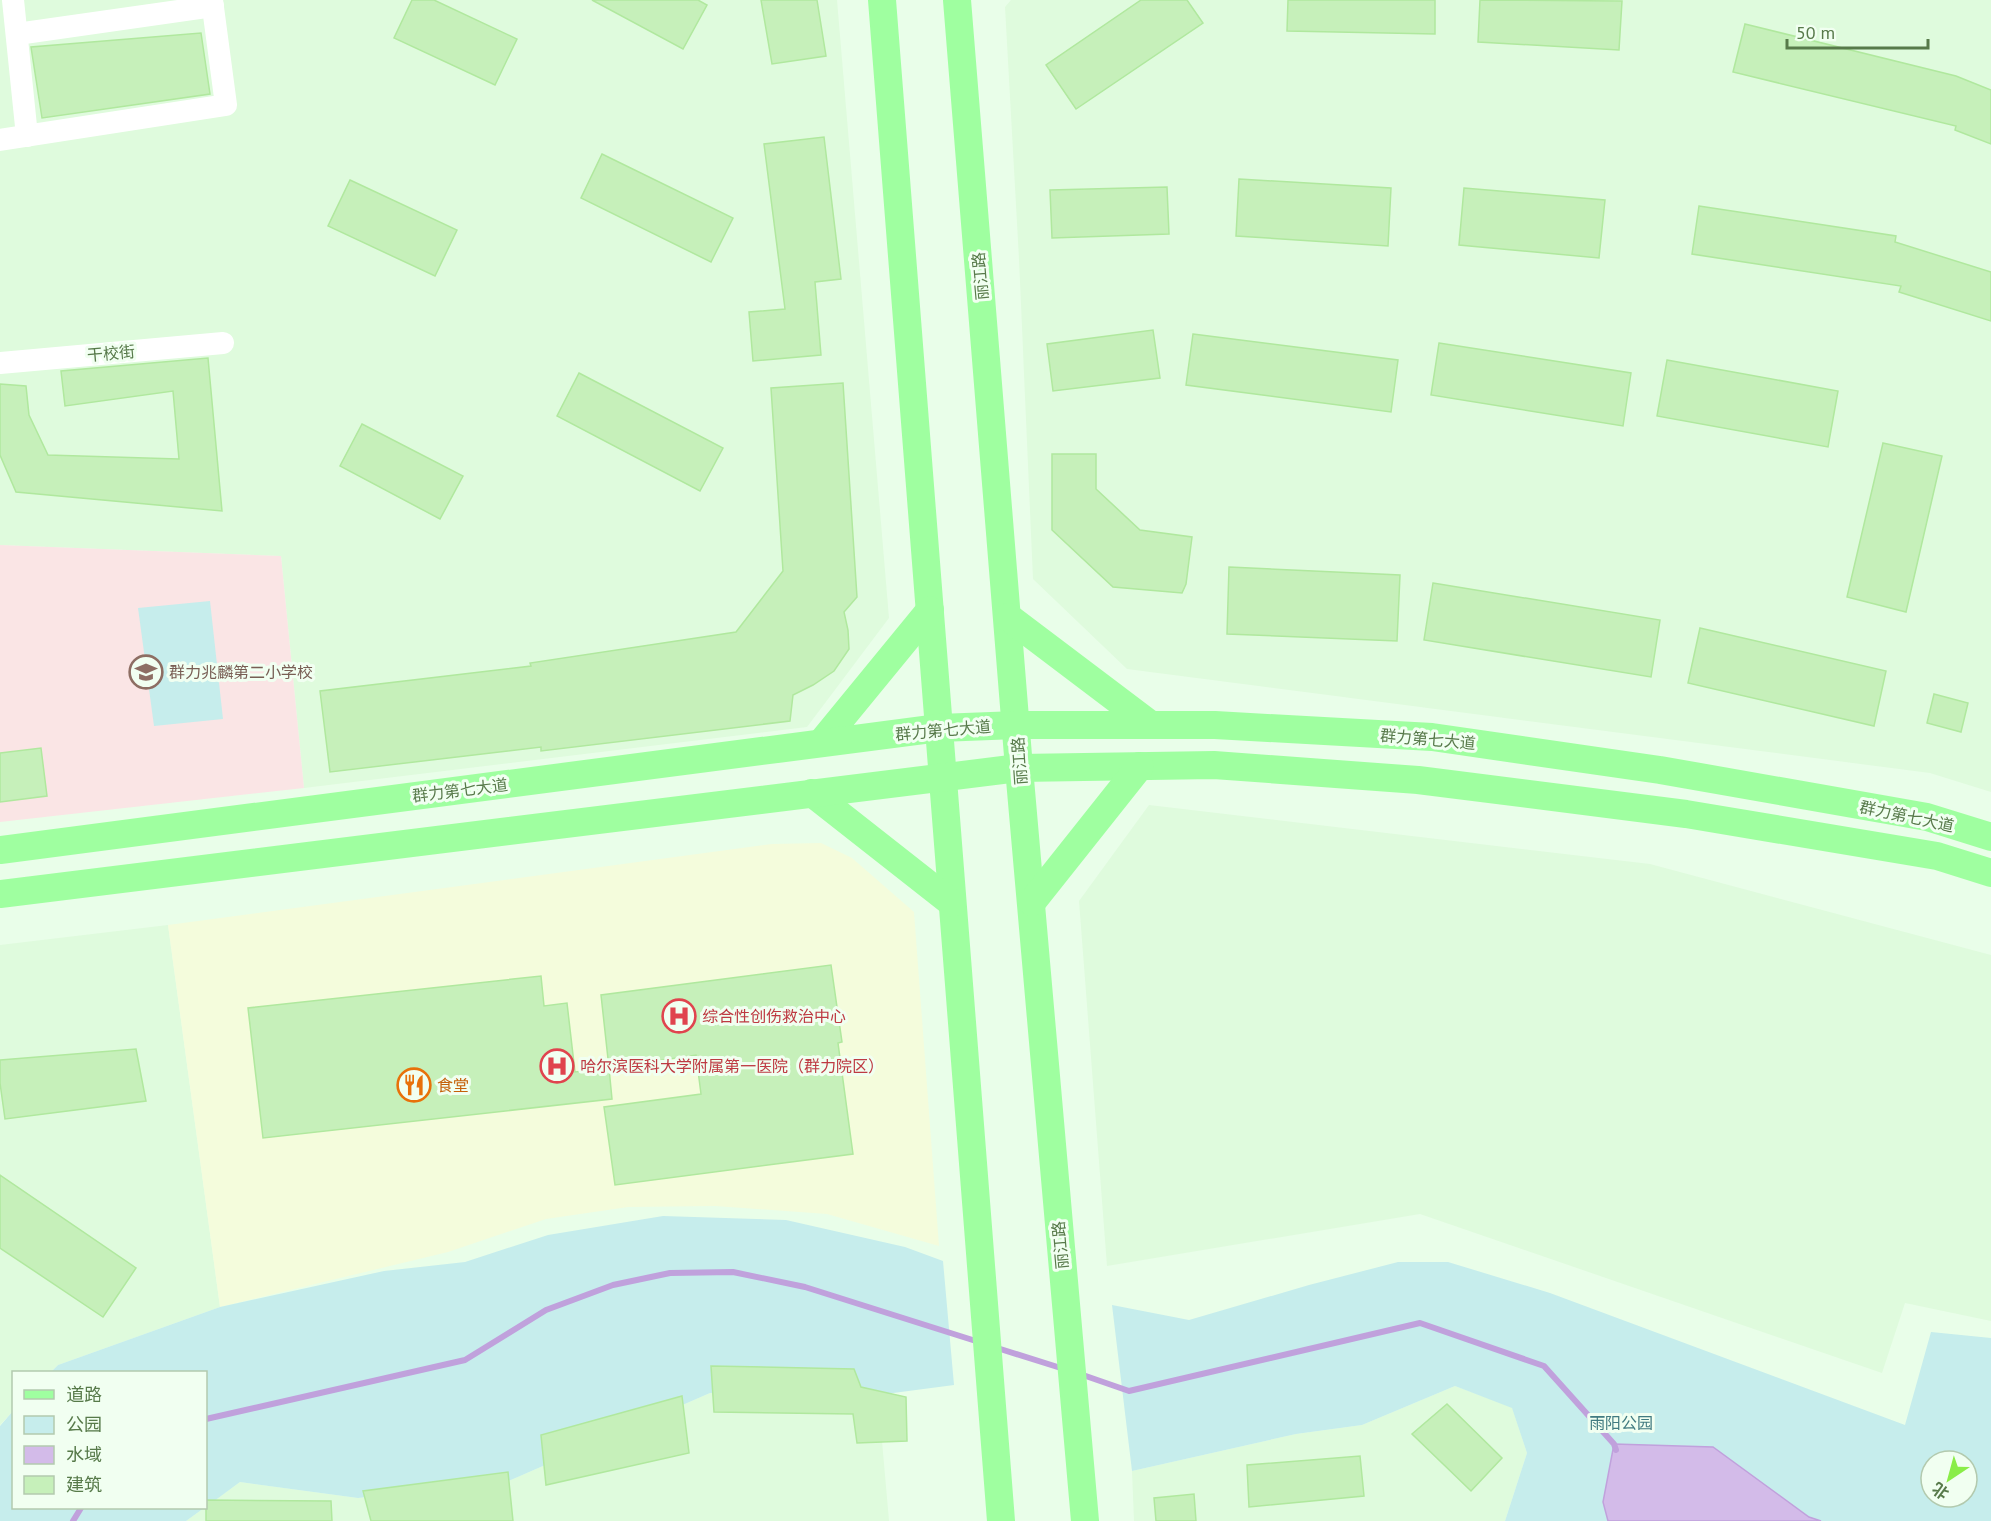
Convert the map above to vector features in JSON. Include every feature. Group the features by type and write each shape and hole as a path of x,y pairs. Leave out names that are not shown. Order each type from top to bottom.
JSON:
{"main road":[{"path":"882,0 1001,1521"},
{"name":"丽江路","path":"957,0 1019,768 1085,1521"},
{"path":"821,743 930,610"},
{"path":"1008,616 1151,725"},
{"name":"群力第七大道","path":"0,850 939,728 1017,725 1215,725 1432,737 1660,770 1915,814 1991,837"},
{"name":"群力第七大道","path":"0,894 1019,768 1214,765 1418,780 1686,814 1937,856 1991,873"},
{"path":"1032,903 1140,766"},
{"path":"812,793 952,903"}],"street":[{"path":"13,0 27,136"},
{"path":"0,140 226,105 213,3 17,34"},
{"name":"干校街","path":"0,363 223,343"}],"shaded area":[{"path":"0,0 837,0 889,618 807,727 304,788 281,556 0,545"},
{"path":"1011,0 1991,0 1991,792 1930,773 1127,669 1033,579 1005,7"},
{"name":"群力兆麟第二小学校","path":"0,545 281,556 304,788 0,822"},
{"path":"1149,805 1650,864 1991,955 1991,1321 1905,1303 1882,1373 1420,1214 1107,1266 1079,901"},
{"name":"哈尔滨医科大学附属第一医院（群力院区）","path":"821,843 852,858 914,912 939,1246 827,1214 715,1206 628,1207 546,1219 448,1252 220,1307 168,925 772,844"},
{"path":"168,925 220,1307 58,1365 52,1371 12,1371 12,1412 0,1425 0,945"},
{"path":"1455,1386 1512,1407 1527,1453 1505,1521 1134,1521 1132,1471 1296,1434 1362,1425"},
{"path":"710,1393 878,1395 889,1521 186,1521 203,1509 207,1509 207,1506 240,1482 358,1498 506,1482"}],"green space":[{"path":"210,601 223,719 154,726 138,608"},
{"path":"663,1216 786,1220 905,1247 943,1261 954,1385 878,1395 710,1393 506,1482 358,1498 240,1482 207,1506 207,1371 52,1371 58,1365 220,1307 384,1271 465,1262 548,1235"},
{"name":"雨阳公园","path":"1398,1262 1448,1262 1550,1293 1905,1425 1931,1332 1991,1338 1991,1521 1505,1521 1527,1453 1512,1408 1455,1386 1362,1425 1296,1434 1132,1471 1112,1305 1189,1320"},
{"path":"12,1412 12,1509 203,1509 186,1521 0,1521 0,1426"}],"water":[{"path":"1614,1444 1713,1447 1809,1517 1821,1521 1608,1521 1603,1502"}],"building":[{"path":"412,0 434,0 517,39 495,85 394,38"},
{"path":"592,0 698,0 707,5 683,49"},
{"path":"761,0 817,0 826,56 772,64"},
{"path":"1141,0 1187,0 1203,23 1076,109 1046,65"},
{"path":"1288,0 1435,0 1435,34 1287,31"},
{"path":"1480,0 1622,1 1619,50 1478,42"},
{"path":"1745,24 1956,76 1991,90 1991,144 1955,130 1956,126 1733,72"},
{"path":"201,33 210,94 42,118 31,47"},
{"path":"824,137 841,279 815,282 821,355 753,361 749,312 785,309 764,144"},
{"path":"602,154 733,218 711,262 581,198"},
{"path":"1239,179 1391,188 1388,246 1236,236"},
{"path":"350,180 457,230 435,276 328,226"},
{"path":"1167,187 1169,234 1052,238 1050,190"},
{"path":"1464,188 1605,200 1599,258 1459,245"},
{"path":"1699,206 1896,236 1895,242 1991,272 1991,321 1899,292 1901,286 1692,254"},
{"path":"1153,330 1160,378 1053,391 1047,344"},
{"path":"1193,334 1398,360 1391,412 1186,385"},
{"path":"1439,343 1631,373 1623,426 1431,395"},
{"path":"208,358 222,511 16,492 0,455 0,384 26,386 29,415 48,455 179,459 173,391 65,406 61,371"},
{"path":"1667,360 1838,391 1828,447 1657,416"},
{"path":"579,373 723,448 700,491 557,416"},
{"path":"843,383 857,597 844,612 849,649 834,671 793,695 790,721 541,751 541,747 330,772 320,691 531,666 530,663 736,632 783,571 771,388"},
{"path":"362,424 463,476 440,519 340,466"},
{"path":"1883,443 1942,456 1906,612 1847,597"},
{"path":"1052,454 1096,454 1096,489 1140,530 1192,537 1186,584 1182,593 1113,587 1052,530"},
{"path":"1229,567 1400,575 1397,641 1227,634"},
{"path":"1433,583 1660,620 1651,677 1424,640"},
{"path":"1700,628 1886,671 1874,726 1688,683"},
{"path":"1934,694 1968,703 1961,732 1927,723"},
{"path":"41,748 47,796 0,802 0,753"},
{"path":"831,965 842,1042 838,1043 853,1154 615,1185 604,1107 701,1094 696,1055 609,1068 601,995"},
{"path":"541,976 544,1006 567,1003 575,1072 609,1068 612,1099 263,1138 248,1008"},
{"path":"136,1049 146,1101 5,1119 0,1083 0,1060"},
{"path":"0,1175 136,1268 103,1317 0,1248"},
{"path":"711,1366 854,1369 861,1387 906,1397 907,1441 857,1443 853,1414 714,1412"},
{"path":"682,1396 689,1453 546,1485 541,1435"},
{"path":"1447,1404 1502,1458 1471,1491 1412,1434"},
{"path":"1360,1456 1364,1496 1249,1507 1247,1465"},
{"path":"508,1472 513,1521 371,1521 363,1491"},
{"path":"1194,1494 1196,1521 1156,1521 1154,1498"},
{"path":"207,1500 331,1501 332,1521 206,1521"}],"waterway":[{"path":"207,1419 465,1360 546,1310 613,1285 670,1273 733,1272 805,1287 979,1342"},
{"path":"1080,1374 1129,1391 1420,1323 1544,1366 1614,1444 1616,1450"},
{"path":"994,1347 1064,1369"},
{"path":"73,1521 80,1509"}],"place":[{"name":"群力兆麟第二小学校","path":"146,672"},
{"name":"综合性创伤救治中心","path":"679,1016"},
{"name":"哈尔滨医科大学附属第一医院（群力院区）","path":"557,1066"},
{"name":"食堂","path":"414,1085"}]}
